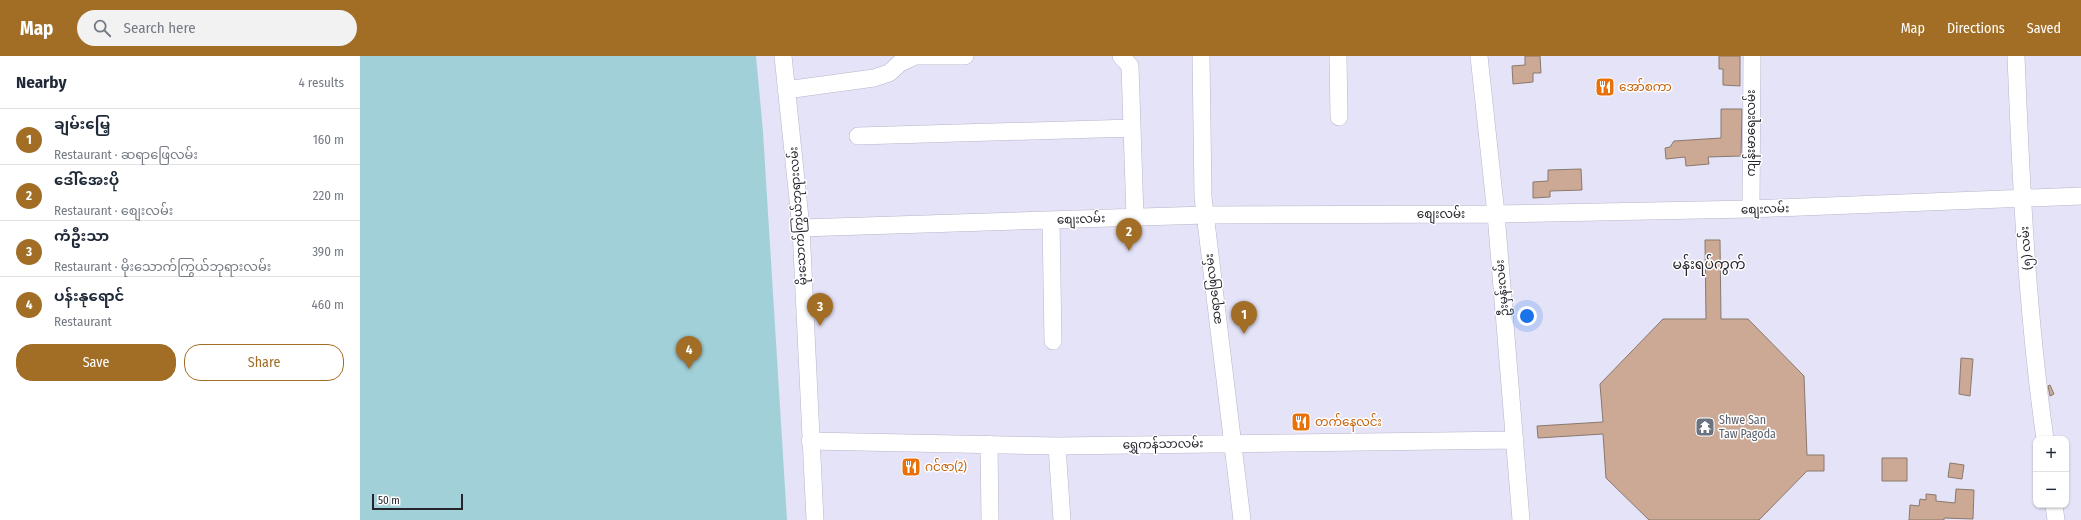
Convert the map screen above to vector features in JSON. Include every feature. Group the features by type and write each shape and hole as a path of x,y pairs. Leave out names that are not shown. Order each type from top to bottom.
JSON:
{"street":[{"name":"မိုးသောက်ကြွယ်ဘုရားလမ်း","path":"783,56 801,228 810,441 815,520"},
{"path":"786,90 874,78 889,73 900,63 915,56 965,56"},
{"path":"1121,56 1130,66 1135,217"},
{"name":"ဆရာဖြေလမ်း","path":"1201,56 1201,146 1205,215 1242,520"},
{"path":"1338,56 1339,117"},
{"name":"ဦးမှန်းလမ်း","path":"1479,56 1496,214 1521,520"},
{"name":"ကျန်းမာရေးလမ်း","path":"1751,209 1752,56"},
{"name":"(၅) လမ်း","path":"2016,56 2022,199 2036,378 2045,436"},
{"path":"858,136 1132,128"},
{"name":"စျေးလမ်း","path":"801,228 1205,215 1496,214 1751,209 2081,196"},
{"path":"1051,220 1052,341"},
{"name":"‌ရွှေကန်သာလမ်း","path":"810,441 1057,446 1233,442 1515,440"},
{"path":"989,444 990,520"},
{"path":"1057,446 1062,520"},
{"path":"2054,508 2056,520"}],"shaded area":[{"path":"360,56 756,56 763,132 787,520 360,520"}],"building":[{"path":"1525,56 1540,56 1541,73 1533,73 1533,82 1513,84 1512,66 1525,65"},
{"path":"1719,56 1740,56 1740,86 1723,85 1723,69 1719,69"},
{"path":"1721,109 1742,109 1741,156 1708,157 1709,164 1686,166 1685,157 1666,159 1665,148 1670,147 1674,141 1721,138"},
{"path":"1581,169 1582,190 1550,191 1550,197 1533,198 1533,182 1548,181 1548,170"},
{"name":"Shwe San Taw Pagoda","path":"1705,240 1720,240 1721,319 1748,319 1804,376 1807,455 1824,455 1824,471 1807,471 1759,520 1649,520 1606,478 1603,434 1538,438 1537,426 1603,422 1600,384 1663,319 1706,319"},
{"path":"1961,358 1973,359 1970,396 1959,394"},
{"path":"2050,385 2054,394 2050,396 2048,386"},
{"path":"1882,458 1907,458 1907,481 1882,481"},
{"path":"1950,463 1964,465 1962,479 1948,477"},
{"path":"1956,489 1974,490 1973,519 1944,518 1944,520 1909,520 1910,505 1919,506 1920,499 1926,500 1926,494 1936,495 1936,501 1955,503"}],"place":[{"name":"အော်စကာ","path":"1605,87"},
{"name":"ဒေါ်အေးပို","path":"1129,251"},
{"name":"ကံဦးသာ","path":"820,326"},
{"name":"ချမ်းမြေ့","path":"1244,334"},
{"name":"ပန်းနုရောင်","path":"689,369"},
{"name":"တက်နေလင်း","path":"1301,422"},
{"name":"Shwe San Taw Pagoda","path":"1705,427"},
{"name":"ဂင်ဇာ(2)","path":"911,467"}],"district":[{"name":"မန်းရပ်ကွက်","path":"1709,264"}]}
